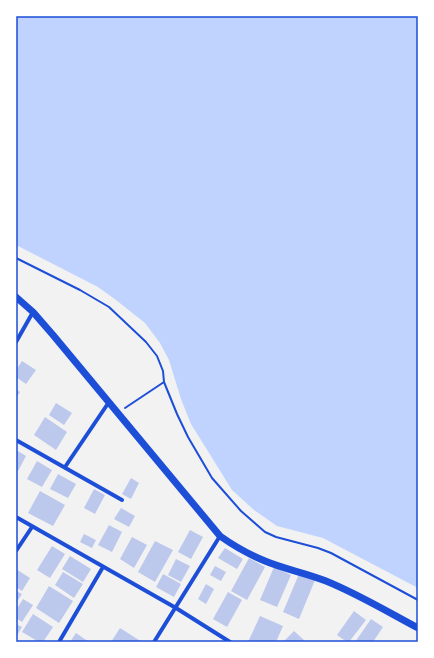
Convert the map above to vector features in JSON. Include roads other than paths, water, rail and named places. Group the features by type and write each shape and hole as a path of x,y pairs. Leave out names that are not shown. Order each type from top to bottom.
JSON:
{"street":[{"path":"16,297 33,312 220,536 238,548 266,562 326,581 361,597 418,628"},
{"path":"16,342 33,312"},
{"path":"65,467 109,402"},
{"path":"16,440 122,500"},
{"path":"16,517 176,608 230,642"},
{"path":"16,551 32,527"},
{"path":"154,642 220,536"},
{"path":"59,642 103,567"}],"water":[{"path":"16,16 418,16 418,588 323,538 277,526 254,510 232,490 191,424 181,399 169,360 160,343 145,323 98,287 16,245"}]}
